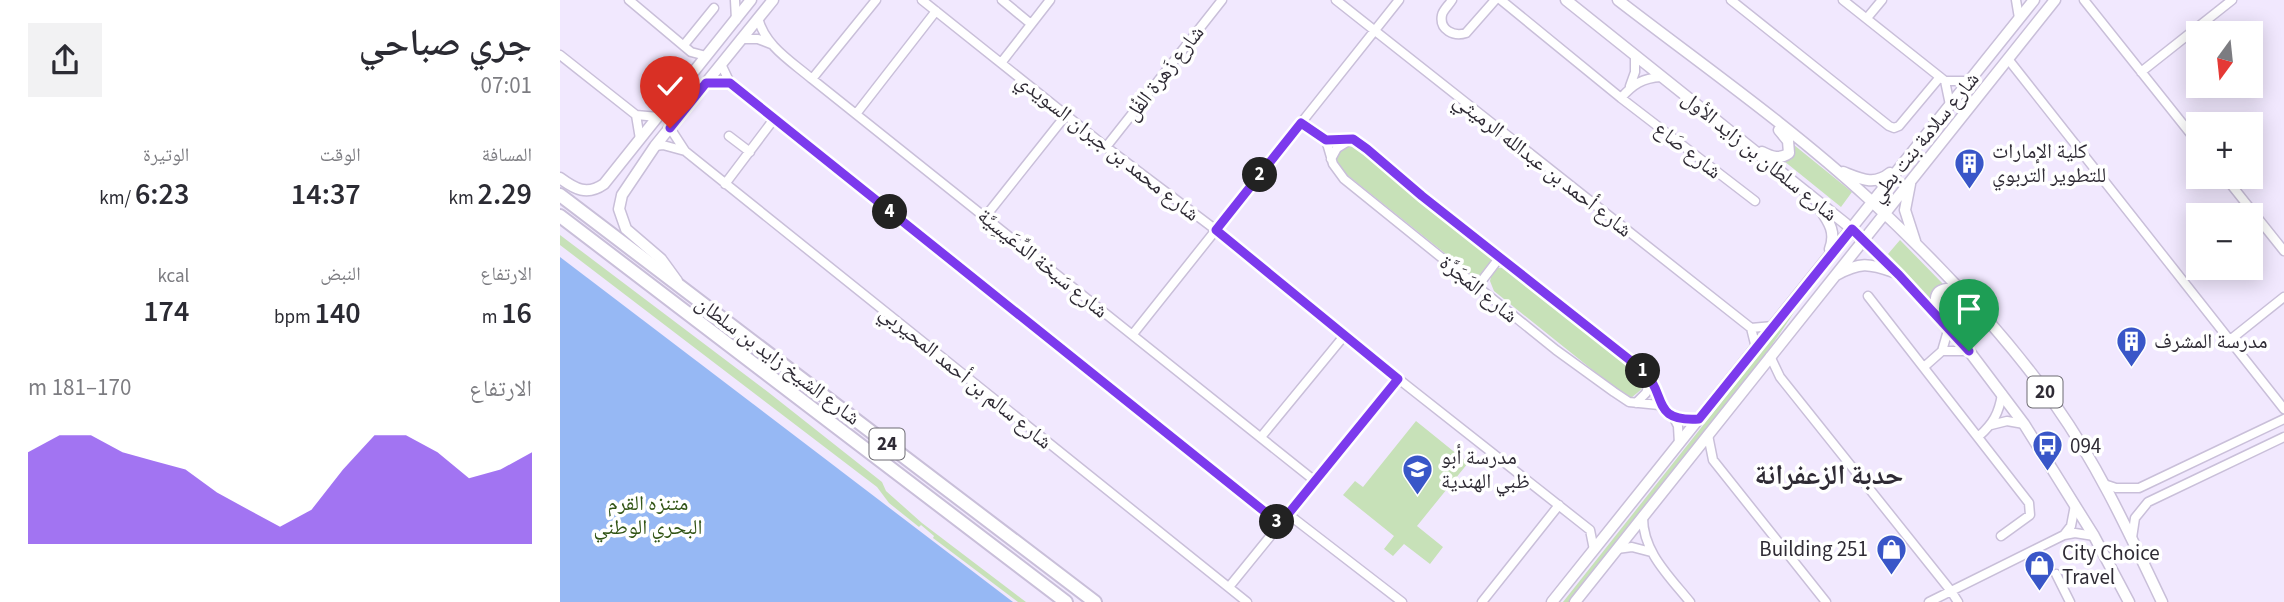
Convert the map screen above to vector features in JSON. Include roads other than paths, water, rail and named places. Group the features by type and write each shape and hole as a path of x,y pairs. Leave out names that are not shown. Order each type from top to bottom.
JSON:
{"highway":[{"name":"شارع الشيخ زايد بن سلطان","path":"560,194 1096,602"},
{"name":"شارع الشيخ زايد بن سلطان","path":"560,216 1066,602"}],"main road":[{"path":"560,178 575,188 589,191 601,187 751,0"},
{"path":"679,285 665,263 631,235 622,223 620,202 655,146 773,0"},
{"name":"شارع سلطان بن زايد الأول","path":"1566,0 1852,229 1946,323 2024,424 2094,536 2129,602"},
{"name":"شارع سلطان بن زايد الأول","path":"1619,0 1832,167 1917,244 1977,310 2056,407 2105,484 2162,602"},
{"name":"شارع سلامة بنت بطي","path":"1552,602 2034,0"},
{"name":"شارع سلامة بنت بطي","path":"1575,602 2055,0"},
{"path":"1752,148 1776,157 1789,153 1788,141 1761,111"},
{"path":"1832,167 1872,182 1883,178 1907,159"},
{"path":"618,169 625,178 633,178"},
{"path":"1910,181 1905,210 1917,244"},
{"path":"1814,200 1831,225 1834,235 1825,260"},
{"path":"1832,277 1863,264 1874,265 1899,275"},
{"path":"1946,323 1935,301 1941,290 1953,292 1977,310"}],"street":[{"path":"629,0 684,45 691,52 698,67"},
{"path":"735,0 736,20"},
{"path":"812,79 876,0"},
{"name":"شارع محمد بن جبران السويدي","path":"922,0 1216,230 1344,336 1590,530"},
{"path":"1002,0 1031,24"},
{"path":"1001,63 1050,0"},
{"name":"شارع زَهرة الفُل","path":"1106,146 1222,0"},
{"name":"شارع أحمد بن عبدالله الرميثي","path":"1336,0 1751,328"},
{"path":"1133,334 1399,0"},
{"path":"1452,0 1443,12 1443,23 1450,33 1461,35 1466,33 1495,0"},
{"name":"شارع صَاع","path":"1501,0 1621,98 1755,201"},
{"path":"1731,0 1874,115 1894,128 1899,126 1942,79"},
{"path":"1843,0 1942,79 1950,105"},
{"path":"1867,18 1882,0"},
{"path":"2015,0 2019,18"},
{"path":"2141,72 2232,0"},
{"path":"2087,1 2186,128"},
{"path":"684,45 714,8"},
{"path":"856,114 936,11"},
{"name":"شارع سَبخة الدِّعَيسِيَّة","path":"758,18 763,34 771,44 812,79 1315,481"},
{"path":"741,39 758,39 771,44"},
{"path":"691,52 706,57"},
{"path":"560,55 636,115 658,117"},
{"path":"1630,88 1635,72 1635,55"},
{"path":"2008,59 2284,409"},
{"path":"721,64 730,83 1280,524"},
{"path":"1621,98 1643,79 1661,77"},
{"path":"1942,79 1969,81"},
{"path":"706,83 730,83"},
{"path":"636,115 640,140"},
{"path":"985,217 1066,115"},
{"path":"725,184 774,119"},
{"path":"1301,123 1326,140 1353,139"},
{"name":"شارع سالم بن أحمد المحيربي","path":"670,128 685,151 725,184 1247,602"},
{"path":"729,136 750,152"},
{"path":"1331,159 1340,145 1353,139"},
{"name":"شارع المَجَرَّة","path":"1353,139 1651,379"},
{"name":"شارع المَجَرَّة","path":"1326,140 1335,169 1345,179 1477,287 1564,356 1629,402 1659,405"},
{"path":"655,146 663,145 685,151"},
{"path":"2235,189 2284,251"},
{"path":"1477,287 1500,257"},
{"path":"1868,296 2026,498 2031,508 2027,517 2000,536"},
{"path":"2230,340 2284,297"},
{"path":"1924,367 1942,351 1946,323"},
{"path":"1756,348 1751,328 1773,326"},
{"path":"1261,437 1344,336"},
{"path":"1942,351 1969,351"},
{"path":"1770,356 1780,377 1958,602"},
{"path":"1755,374 1780,377"},
{"path":"1229,587 1398,379"},
{"path":"1636,403 1646,393 1651,379"},
{"path":"1651,379 1659,405 1674,418 1679,444"},
{"path":"1979,436 1991,425 2002,394"},
{"path":"1674,418 1699,419"},
{"path":"2105,484 2116,488 2139,488 2284,419"},
{"path":"1991,425 2007,421 2024,424"},
{"path":"1708,435 1713,460 1826,602"},
{"path":"2132,538 2132,526 2140,509 2148,502 2284,437"},
{"path":"1690,456 1713,460"},
{"path":"2167,475 2167,483 2175,489"},
{"path":"1482,602 1559,505"},
{"path":"2064,536 2071,526 2075,505"},
{"path":"1288,514 1402,602"},
{"path":"1643,516 1645,536 1651,552 1690,602"},
{"path":"1594,550 1590,530 1612,527"},
{"path":"1929,602 2064,536 2075,533 2094,536"},
{"path":"1617,549 1639,547 1651,552"},
{"path":"2056,575 2070,602"}],"water":[{"path":"560,257 1013,602 560,602"}],"place":[{"name":"كلية الإمارات للتطوير التربوي","path":"1969,190"},
{"name":"مدرسة المشرف","path":"2131,368"},
{"name":"094","path":"2047,473"},
{"name":"مدرسة أبو ظبي الهندية","path":"1418,496"},
{"name":"Building 251","path":"1891,576"},
{"name":"City Choice Travel","path":"2039,592"}],"district":[{"name":"حدبة الزعفرانة","path":"1829,475"}],"park label":[{"name":"متنزه القرم البحري الوطني","path":"648,515"}]}
